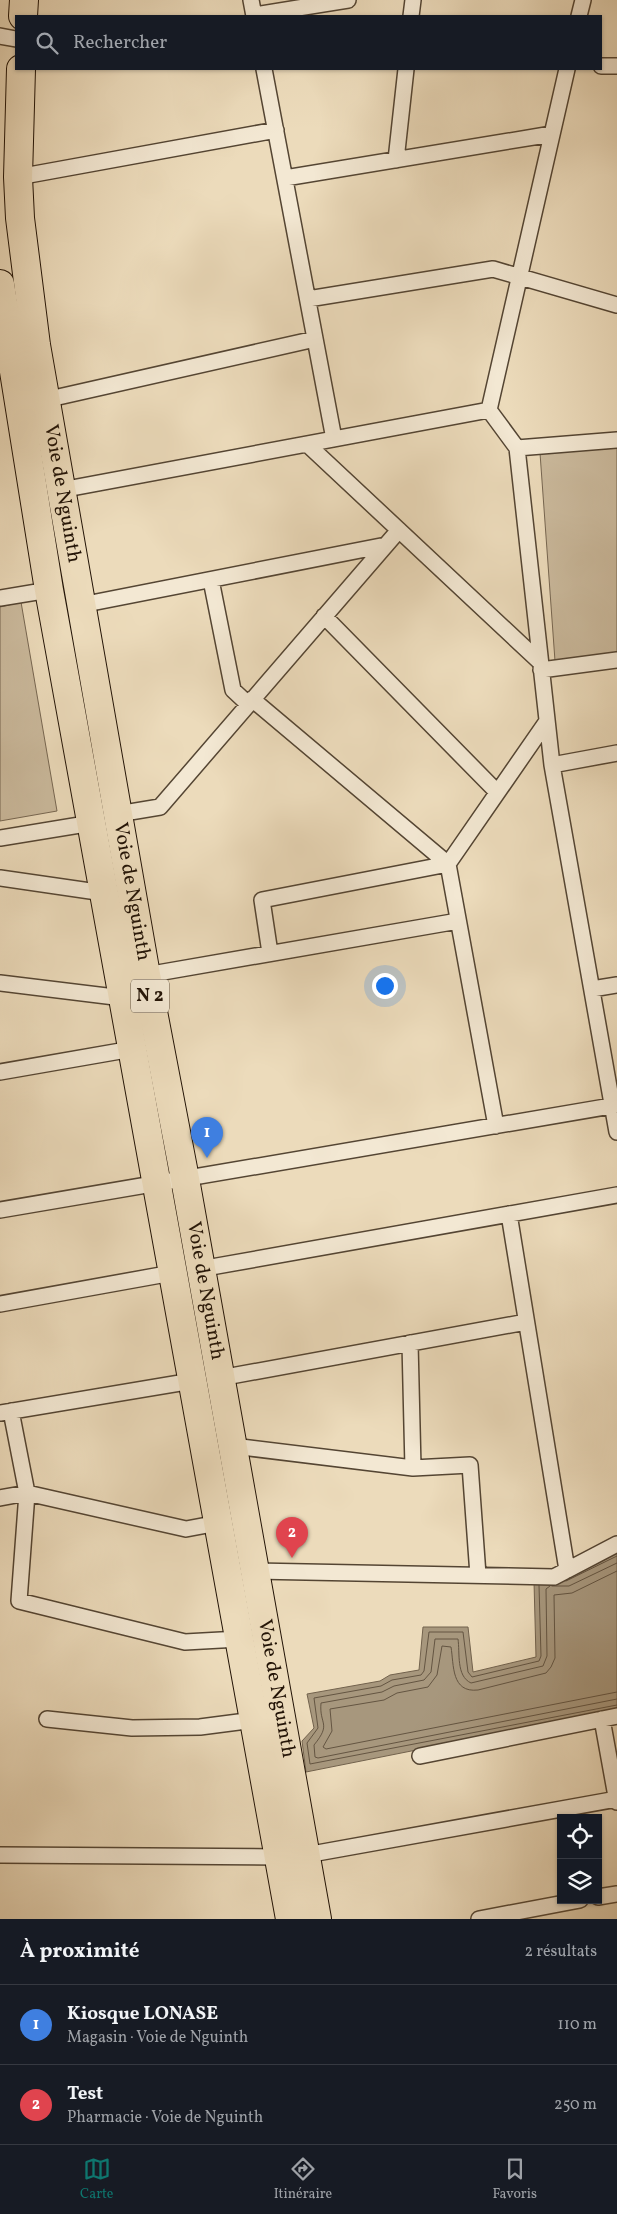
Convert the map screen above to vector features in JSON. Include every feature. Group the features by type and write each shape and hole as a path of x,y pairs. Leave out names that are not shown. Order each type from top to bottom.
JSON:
{"highway":[{"path":"24,0 24,15"},
{"name":"Voie de Nguinth","path":"21,70 10,115 27,278 45,400 146,975 185,1179 317,1919"},
{"name":"Voie de Nguinth","path":"0,284 2,321 49,590 290,1919"}],"street":[{"path":"251,0 254,15"},
{"path":"260,15 348,0"},
{"path":"411,15 413,0"},
{"path":"580,15 583,0"},
{"path":"0,36 15,39"},
{"path":"602,66 617,66"},
{"path":"264,70 334,438"},
{"path":"396,160 406,70"},
{"path":"488,410 567,70"},
{"path":"18,178 276,130"},
{"path":"285,178 552,134"},
{"path":"308,299 493,269 617,305"},
{"path":"45,400 315,339"},
{"path":"60,490 488,410"},
{"path":"488,410 517,448 552,765 615,1106 617,1132"},
{"path":"517,448 615,440 617,426"},
{"path":"307,444 541,666 617,660"},
{"path":"118,814 160,807 399,530"},
{"path":"81,605 386,545"},
{"path":"211,580 233,690 448,864 496,1126"},
{"path":"0,598 49,590"},
{"path":"324,616 497,792"},
{"path":"270,953 262,900 448,864 547,721"},
{"path":"552,765 617,753"},
{"path":"0,838 92,823"},
{"path":"0,878 104,893"},
{"path":"146,975 458,921"},
{"path":"0,983 123,998"},
{"path":"592,989 617,985"},
{"path":"0,1072 132,1050"},
{"path":"0,1210 615,1106"},
{"path":"200,1269 617,1195"},
{"path":"509,1214 567,1570"},
{"path":"0,1304 172,1273"},
{"path":"220,1378 526,1322"},
{"path":"410,1343 413,1468"},
{"path":"192,1381 6,1412 26,1493 19,1601 185,1642 239,1639"},
{"path":"233,1446 413,1468 470,1465 478,1575"},
{"path":"0,1498 26,1493 186,1529 218,1523"},
{"path":"255,1571 554,1577 617,1544"},
{"path":"420,1756 617,1716"},
{"path":"47,1719 132,1728 200,1727 254,1720"},
{"path":"306,1855 617,1800 602,1719"},
{"path":"0,1855 279,1857"},
{"path":"602,1896 617,1894"},
{"path":"478,1919 559,1904"}],"shaded area":[{"path":"617,448 617,653 555,661 540,453"},
{"path":"21,602 57,811 0,821 0,607"}],"water":[{"path":"617,1550 617,1710 306,1772 302,1741 314,1728 307,1694 380,1681 390,1675 419,1670 423,1627 468,1627 473,1672 536,1657 534,1582"}],"place":[{"name":"Kiosque LONASE","path":"207,1158"},
{"name":"Test","path":"292,1558"}]}
